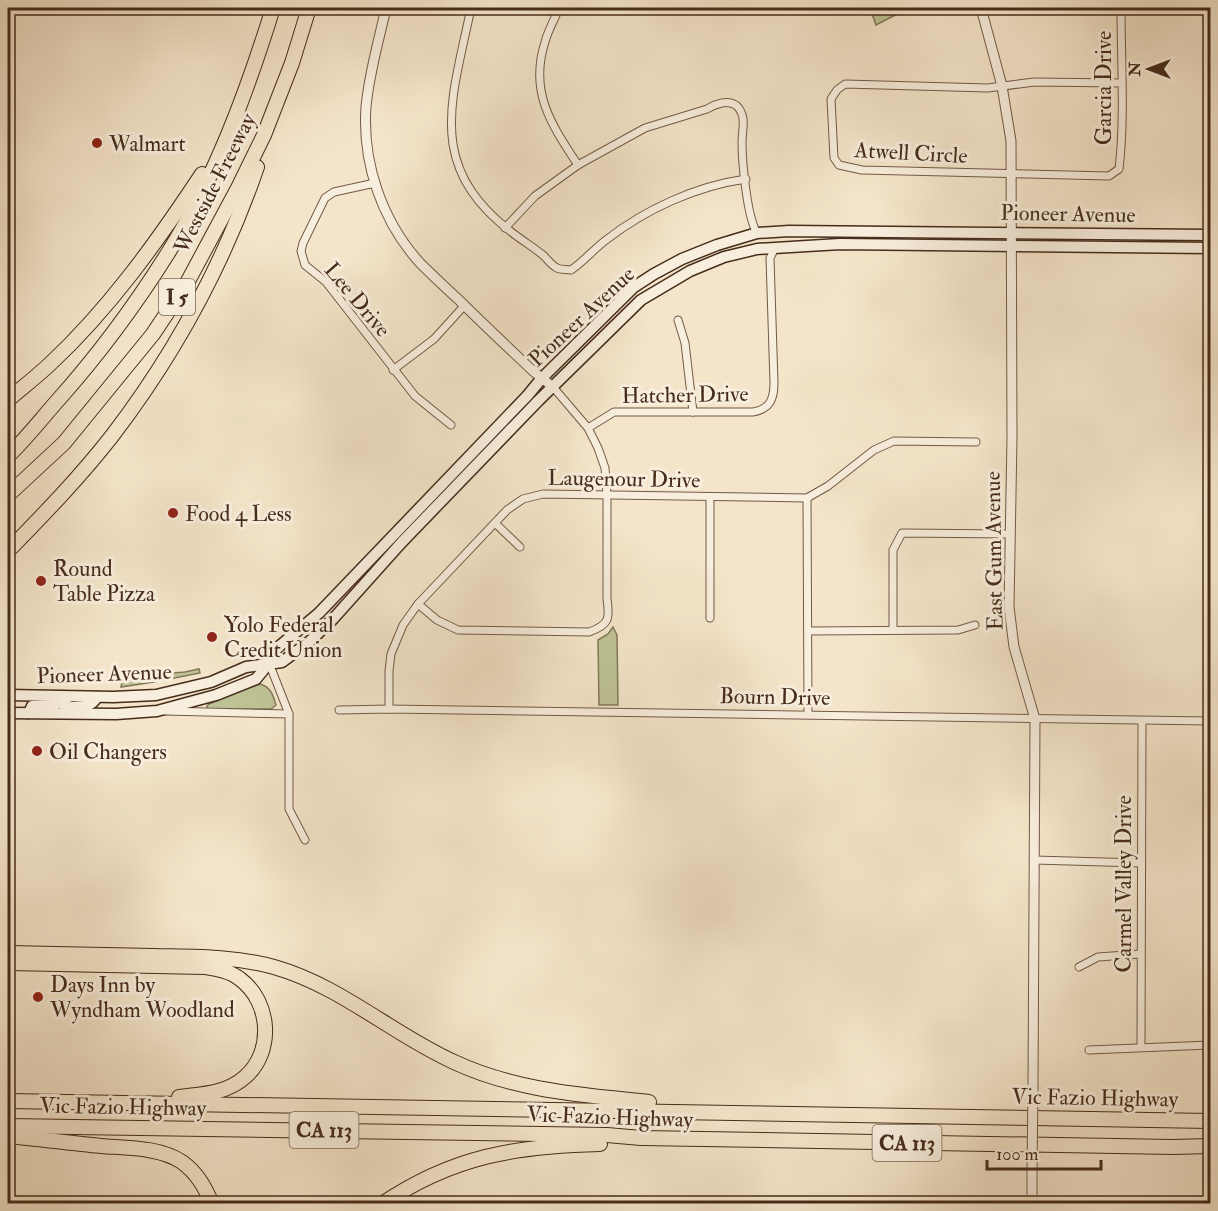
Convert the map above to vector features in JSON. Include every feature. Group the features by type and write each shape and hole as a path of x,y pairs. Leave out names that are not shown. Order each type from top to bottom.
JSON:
{"highway":[{"name":"Westside Freeway","path":"8,456 92,361 168,253 206,183 246,91 273,8"},
{"name":"Westside Freeway","path":"8,495 64,443 153,334 187,283 264,135 292,63 309,8"},
{"path":"8,550 54,504 112,435 185,326 211,278 248,192 292,63"},
{"path":"8,400 50,364 104,308 159,238 226,137"},
{"path":"8,953 206,957 251,962 304,977 433,1052 491,1076 549,1091 714,1111"},
{"path":"8,963 205,967 221,969 240,979 253,993 263,1010 266,1030 263,1049 257,1064 245,1077 227,1089 213,1093 119,1103"},
{"name":"Vic Fazio Highway","path":"8,1101 1210,1120"},
{"path":"1181,1119 1210,1115"},
{"name":"Vic Fazio Highway","path":"8,1125 607,1135 640,1138 1210,1146"},
{"path":"8,1136 143,1150 172,1157 195,1173 212,1203"},
{"path":"382,1203 407,1186 434,1173 488,1155 534,1147 607,1144 640,1138"},
{"path":"1173,1147 1210,1153"}],"main road":[{"name":"Pioneer Avenue","path":"8,713 116,714 157,711 216,694 256,679 269,663 276,649 319,613 542,378 633,287 682,259 717,244 757,233 789,231 1210,235"},
{"name":"Pioneer Avenue","path":"8,695 97,697 175,692 211,682 246,667 282,662 309,642 348,603 402,542 641,300 661,287 724,257 757,249 840,244 1210,248"},
{"path":"348,603 350,592 392,548 389,538"},
{"path":"29,713 32,706 55,705 72,696"},
{"path":"58,713 67,707 89,706 97,697"}],"street":[{"path":"386,8 366,107 367,144 375,183 384,208 401,238 420,263 553,387 588,428 602,458 607,495 607,622 600,628 590,632 470,631 447,626 418,604"},
{"path":"471,8 450,114 451,142 459,169 465,183 490,215 544,255 552,265 560,269 571,270 608,238 643,215 677,199 728,182 746,179"},
{"path":"545,8 558,10 545,40 541,57 539,75 541,95 547,115 578,165"},
{"name":"East Gum Avenue","path":"981,8 1002,86 1011,141 1010,623 1014,647 1035,719 1032,1203"},
{"name":"Garcia Drive","path":"1012,175 1109,176 1119,169 1121,154 1121,8"},
{"path":"1002,86 1034,82 1121,83"},
{"name":"Atwell Circle","path":"1002,86 988,88 845,84 831,99 834,158 839,165 850,169 1012,175"},
{"path":"505,228 535,196 578,165 645,128 707,109 716,104 728,103 737,106 743,115 742,142 746,179 752,225 757,233"},
{"name":"Lee Drive","path":"375,183 334,192 326,198 301,251 305,265 326,282 415,396 451,425"},
{"name":"Hatcher Drive","path":"588,428 614,412 753,412 762,411 770,404 774,395 774,383 770,258 775,248"},
{"path":"393,370 434,339 465,306"},
{"path":"678,320 687,351 693,412"},
{"path":"808,714 807,498 828,486 874,450 894,441 976,442"},
{"name":"Laugenour Drive","path":"389,709 391,654 403,625 418,604 495,523 516,503 529,496 543,494 807,498"},
{"path":"710,497 710,618"},
{"path":"495,523 520,547"},
{"path":"893,630 893,550 902,533 1009,534"},
{"path":"808,631 958,630 975,626"},
{"path":"269,663 289,714 288,809 305,840"},
{"name":"Bourn Drive","path":"339,710 808,714 1210,721"},
{"path":"157,711 289,714"},
{"name":"Carmel Valley Drive","path":"1141,1047 1142,721"},
{"path":"1034,860 1140,863"},
{"path":"1079,967 1098,957 1140,954"},
{"path":"1089,1050 1210,1045"}],"green space":[{"path":"870,8 909,8 876,25"},
{"path":"613,627 617,635 618,705 599,705 598,640 608,634"},
{"path":"199,669 200,673 121,687 122,681 126,679 154,679 172,673"},
{"path":"260,684 267,687 273,695 276,705 271,709 207,709 209,704"}],"place":[{"name":"Walmart","path":"97,143"},
{"name":"Food 4 Less","path":"173,513"},
{"name":"Round Table Pizza","path":"41,581"},
{"name":"Yolo Federal Credit Union","path":"212,637"},
{"name":"Oil Changers","path":"37,751"},
{"name":"Days Inn by Wyndham Woodland","path":"38,997"}]}
